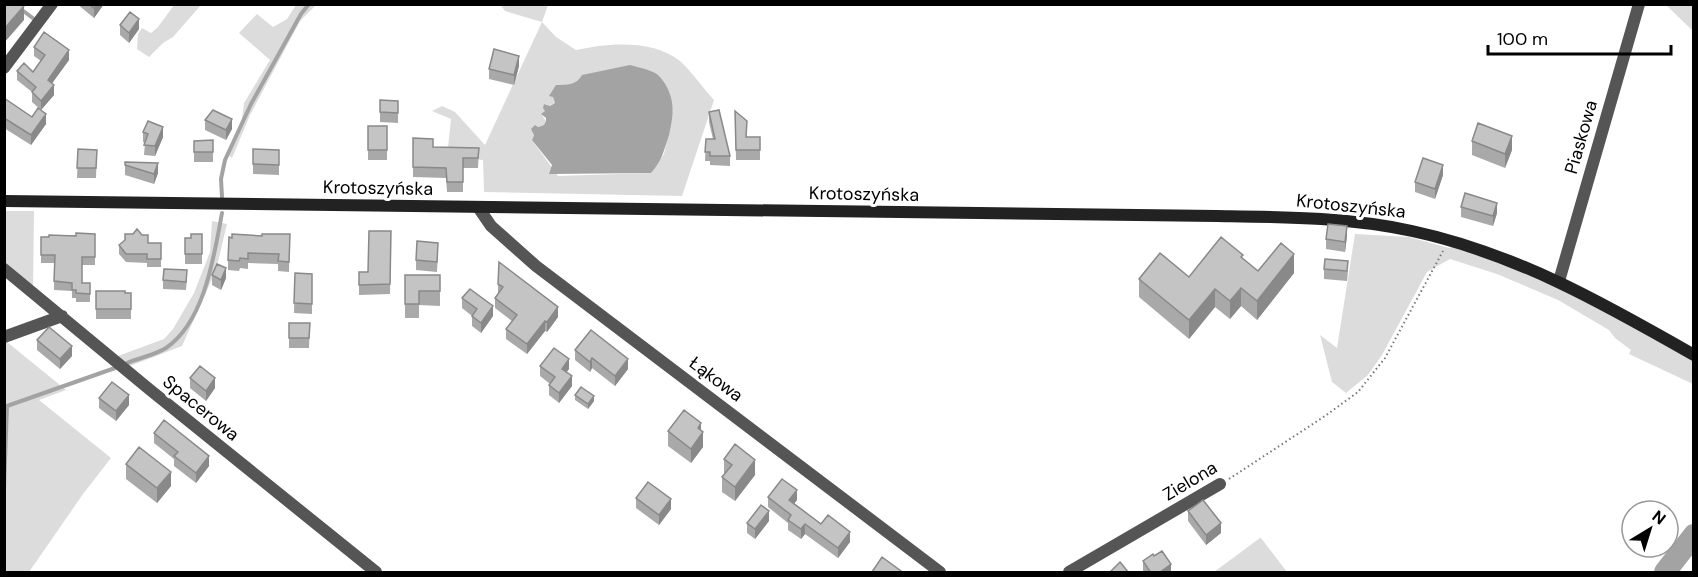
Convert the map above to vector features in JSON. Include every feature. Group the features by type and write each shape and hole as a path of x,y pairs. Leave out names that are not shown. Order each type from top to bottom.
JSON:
{"street":[{"path":"4,68 52,4"},
{"name":"Piaskowa","path":"1559,281 1639,4"},
{"name":"Krotoszyńska","path":"4,201 1264,217 1360,222 1409,230 1500,255 1559,281 1694,355"},
{"name":"Łąkowa","path":"478,207 491,226 536,266 940,573"},
{"name":"Spacerowa","path":"4,269 376,573"},
{"path":"4,337 62,316"},
{"name":"Zielona","path":"1069,573 1220,484"}],"path":[{"name":"Zielona","path":"1220,484 1358,392 1385,358 1449,240"}],"shaded area":[{"path":"500,4 548,5 542,22 505,11"},
{"path":"174,5 201,5 173,37 149,57 137,49 138,34 142,28 151,33"},
{"path":"296,5 316,5 300,21 250,115 232,158 227,154 242,119 244,103 270,60 239,33 257,14 273,27 287,19"},
{"path":"1666,5 1693,5 1693,31"},
{"path":"542,22 556,37 576,50 630,45 656,49 669,54 684,65 714,100 682,196 484,192 483,160 447,157 451,119 432,111 442,106 455,112 485,145","holes":["579,80 668,136 664,154 651,173 558,176 532,140 537,127 544,125 546,121 542,115 545,111 545,104 549,106 555,103 553,97"]},
{"path":"630,65 660,77 671,98 673,112 669,135 655,169 651,173 549,174 552,165 532,140 534,135 531,129 535,125 538,127 544,125 546,118 541,114 545,111 544,104 550,106 555,103 553,97 549,96 556,85 574,83 582,75"},
{"path":"4,211 34,211 33,288 5,265"},
{"path":"212,221 227,224 216,270 182,346 130,366 118,356 164,339 173,329 194,293 210,252"},
{"path":"1355,234 1409,237 1449,248 1455,246 1498,261 1584,299 1693,361 1693,384 1629,354 1631,350 1615,338 1609,330 1558,300 1497,274 1450,259 1427,272 1382,355 1368,375 1346,393 1332,382 1320,335 1337,348"},
{"path":"7,342 66,390 39,400 111,458 29,572 5,572 4,343"},
{"path":"1693,523 1693,548 1675,572 1656,572 1666,559 1680,559 1680,540"},
{"path":"1260,538 1287,572 1214,572"}],"building":[{"path":"4,4 24,6 4,29"},
{"path":"130,12 139,19 129,33 120,25"},
{"path":"44,32 69,50 48,80 54,85 41,101 32,92 36,87 17,71 24,63 33,72 45,55 34,47"},
{"path":"494,49 519,56 514,75 489,69"},
{"path":"4,98 32,117 38,108 46,114 31,135 4,118"},
{"path":"380,100 398,101 398,113 380,112"},
{"path":"213,110 232,119 226,130 205,120"},
{"path":"719,110 730,156 710,156 710,152 705,152 706,139 715,139 709,112"},
{"path":"735,111 747,121 746,137 760,137 760,150 736,150"},
{"path":"148,121 163,127 155,146 144,145 148,134 143,132"},
{"path":"1478,123 1512,136 1505,154 1472,141"},
{"path":"368,126 387,126 387,150 368,150"},
{"path":"413,138 433,139 433,147 479,148 478,158 463,158 463,182 447,182 446,168 413,167"},
{"path":"213,140 213,152 194,152 194,141"},
{"path":"78,149 97,150 96,168 77,168"},
{"path":"253,149 279,150 279,165 253,164"},
{"path":"1423,158 1443,165 1435,189 1415,182"},
{"path":"125,162 158,163 154,174 125,165"},
{"path":"1465,193 1497,203 1493,216 1461,207"},
{"path":"1328,224 1347,226 1345,242 1326,239"},
{"path":"137,229 142,235 148,235 148,243 161,243 161,259 147,259 147,254 126,254 119,245 125,240 125,234 133,234"},
{"path":"369,231 391,231 390,284 359,285 359,272 368,272"},
{"path":"76,233 95,234 95,257 82,257 82,283 90,283 90,294 76,293 76,290 72,290 72,283 54,281 55,255 41,255 41,237 76,236"},
{"path":"191,234 202,234 202,254 185,254 185,238 191,238"},
{"path":"232,234 262,236 262,234 290,234 289,262 278,261 279,254 248,253 248,259 228,260 229,237 232,238"},
{"path":"1221,237 1258,271 1281,243 1294,254 1257,301 1241,288 1230,301 1215,289 1189,320 1139,279 1160,253 1189,277"},
{"path":"417,241 438,243 437,262 416,260"},
{"path":"1325,259 1348,261 1347,271 1324,269"},
{"path":"499,262 558,307 527,344 506,329 517,315 495,298 503,287 498,284"},
{"path":"217,264 226,268 221,280 212,275"},
{"path":"164,269 187,270 186,282 163,280"},
{"path":"295,273 312,274 312,304 294,303"},
{"path":"405,275 440,275 440,291 419,291 419,304 405,304"},
{"path":"470,289 493,306 481,323 472,316 477,309 462,298"},
{"path":"96,291 131,293 131,309 96,309"},
{"path":"289,323 310,323 309,338 289,338"},
{"path":"49,327 72,346 60,359 37,340"},
{"path":"591,330 628,359 615,376 592,358 590,362 575,350"},
{"path":"554,348 569,359 562,369 572,376 559,393 549,385 555,377 540,366"},
{"path":"200,366 215,378 206,391 190,378"},
{"path":"112,382 129,395 116,411 99,398"},
{"path":"581,387 594,396 588,404 575,395"},
{"path":"684,410 701,423 698,428 703,432 691,449 668,431"},
{"path":"164,420 209,456 196,473 174,456 178,452 154,433"},
{"path":"735,444 755,460 735,487 722,477 732,465 724,459"},
{"path":"139,447 171,472 157,488 126,464"},
{"path":"782,479 797,490 789,500 821,524 828,515 850,532 838,548 805,524 801,529 788,520 791,515 768,497"},
{"path":"648,482 671,499 659,515 636,498"},
{"path":"1203,500 1221,523 1206,535 1188,511"},
{"path":"761,505 769,511 755,529 747,523"},
{"path":"1162,551 1171,564 1159,573 1151,573 1143,561"},
{"path":"882,557 901,571 900,573 873,573"},
{"path":"1120,562 1129,573 1109,573"}],"waterway":[{"path":"222,197 221,179 225,160 251,104 301,14 309,4"},
{"path":"22,10 34,19"},
{"path":"127,363 166,348 190,322 206,286 222,213"},
{"path":"4,488 7,406 115,368"},
{"path":"1665,572 1694,535"}]}
